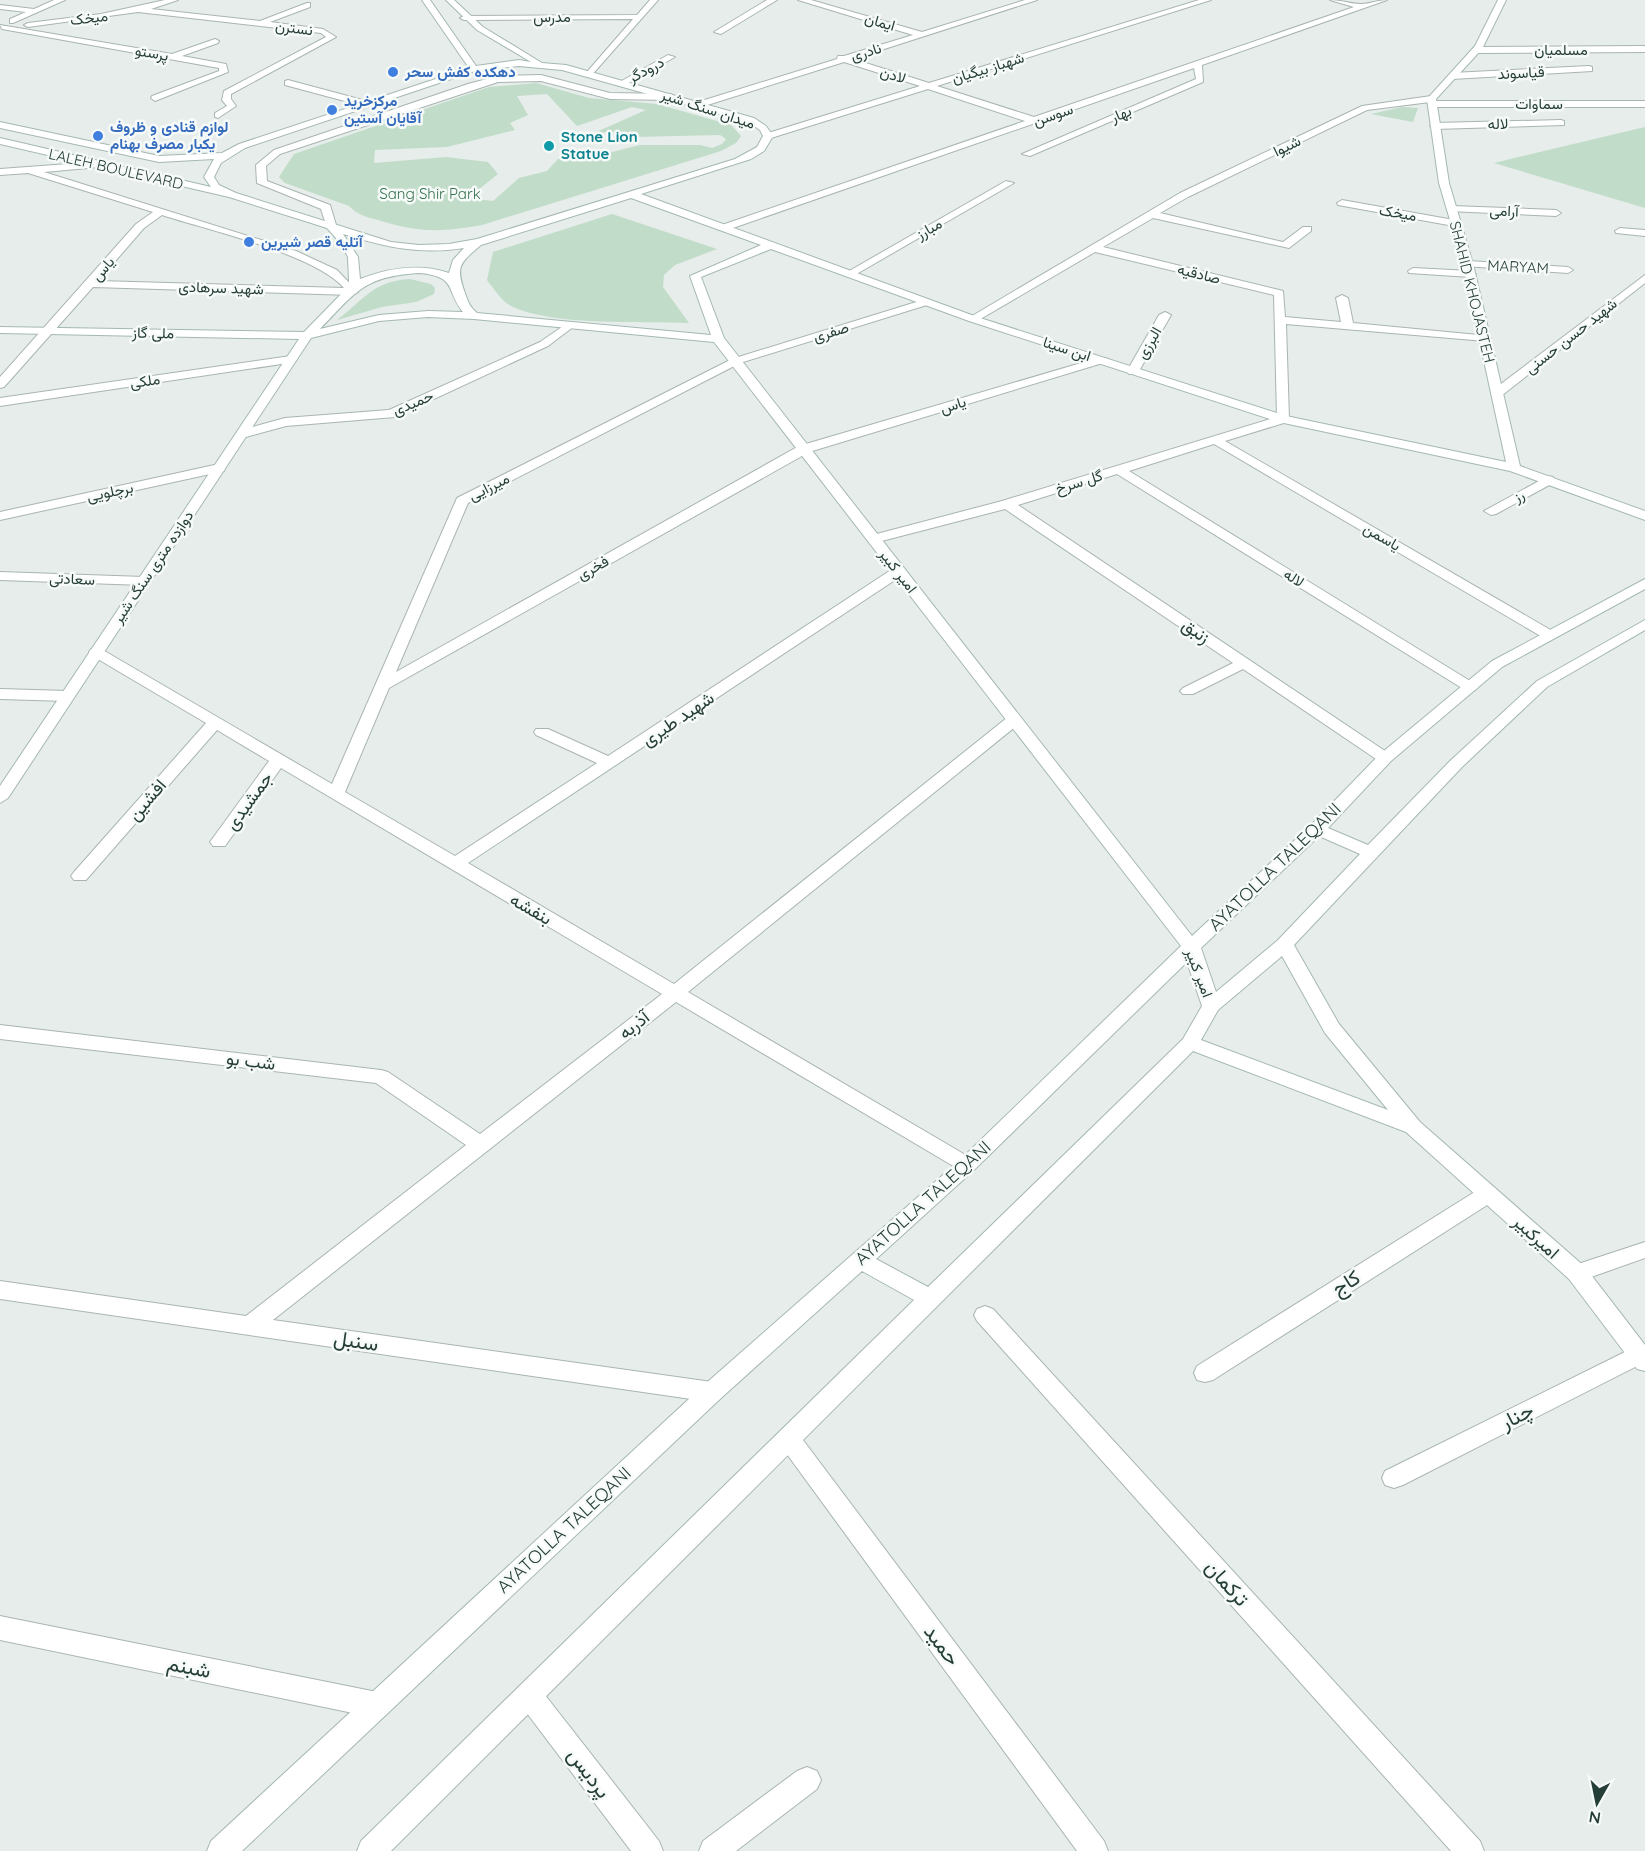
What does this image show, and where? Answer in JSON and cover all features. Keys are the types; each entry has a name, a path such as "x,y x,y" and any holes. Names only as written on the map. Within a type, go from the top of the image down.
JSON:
{"street":[{"path":"1,27 61,0"},
{"name":"میخک","path":"1,27 90,19 141,10 174,0"},
{"path":"426,0 474,69"},
{"path":"450,0 465,18 542,64"},
{"path":"590,74 654,0"},
{"path":"718,32 773,0"},
{"name":"ایمان","path":"802,0 923,35"},
{"path":"818,4 831,0"},
{"name":"نادری","path":"698,105 1033,0"},
{"name":"شهباز بیگیان","path":"768,136 1207,0"},
{"path":"1334,0 1363,7"},
{"name":"سوسن","path":"723,228 1383,0"},
{"path":"1432,102 1476,50 1502,0"},
{"path":"260,24 307,5"},
{"path":"0,7 37,11"},
{"name":"نسترن","path":"141,10 323,31 332,37 227,93 226,100 232,106 218,115"},
{"name":"مدرس","path":"465,18 639,17"},
{"name":"پرستو","path":"1,27 223,66 224,72 155,98"},
{"path":"173,57 215,41"},
{"path":"502,55 515,49"},
{"name":"مسلمیان","path":"1476,50 1645,49"},
{"name":"لادن","path":"823,53 1036,121"},
{"path":"465,55 478,57"},
{"name":"درودگر","path":"621,83 671,57"},
{"name":"میدان سنگ شیر","path":"508,64 542,64 590,74 751,120 763,128 768,136 765,145 755,153 479,242 419,248 390,245 232,195 216,187 209,177 211,166 223,156 242,146 474,69 508,64"},
{"name":"بهار","path":"1027,154 1200,80 1198,64"},
{"name":"قیاسوند","path":"1452,76 1589,69"},
{"path":"352,292 356,282 356,263 343,238 332,228 326,207 262,183 261,165 278,152 471,86 498,79 541,78 610,96 671,97"},
{"path":"288,83 367,104"},
{"name":"سماوات","path":"1432,102 1645,104"},
{"name":"SHAHID KHOJASTEH","path":"1432,102 1444,183 1454,224 1470,269 1514,468"},
{"name":"شیوا","path":"973,319 1184,195 1365,108 1432,102"},
{"path":"1627,104 1645,112"},
{"name":"لاله","path":"1435,126 1561,123"},
{"name":"LALEH BOULEVARD","path":"0,125 159,159 223,156"},
{"name":"LALEH BOULEVARD","path":"0,141 232,195"},
{"path":"0,172 159,159"},
{"path":"29,170 292,253 330,268 344,280 352,292"},
{"name":"مبارز","path":"849,274 1009,183"},
{"name":"ابن سینا","path":"631,194 973,319 1282,419 1514,468"},
{"name":"میخک","path":"1342,203 1454,224"},
{"name":"آرامی","path":"1452,209 1556,213"},
{"name":"یاس","path":"0,384 140,226 160,212"},
{"path":"1151,214 1285,246 1307,229"},
{"path":"1620,231 1645,233"},
{"path":"479,242 466,250 458,259 453,274 460,302 466,311 474,316 718,339"},
{"name":"امیر کبیر","path":"771,245 695,276 718,339 1191,947 1211,1005"},
{"name":"صادقیه","path":"1094,248 1279,293 1282,419"},
{"name":"MARYAM","path":"1413,271 1568,270"},
{"name":"دوازده متری سنگ شیر","path":"0,798 307,336 365,280 401,272 438,274 455,283"},
{"name":"شهید حسن حسنی","path":"1497,393 1645,278"},
{"name":"شهید سرهادی","path":"90,284 352,292"},
{"path":"1342,298 1348,326"},
{"name":"صفری","path":"736,361 926,302"},
{"name":"ملی گاز","path":"0,330 307,336 358,322 406,314 474,316"},
{"name":"البرزی","path":"1133,371 1165,315"},
{"path":"1280,320 1485,338"},
{"name":"حمیدی","path":"242,434 285,422 391,414 544,344 569,325"},
{"name":"ملکی","path":"0,402 291,360"},
{"name":"یاس","path":"804,449 1102,360"},
{"name":"میرزایی","path":"336,794 462,501 736,361"},
{"name":"گل سرخ","path":"874,539 1008,504 1282,419"},
{"name":"یاسمن","path":"1215,440 1550,635"},
{"name":"فخری","path":"382,686 804,449"},
{"name":"برچلویی","path":"0,516 219,468"},
{"path":"1514,468 1645,516"},
{"name":"لاله","path":"1119,470 1470,687"},
{"name":"رز","path":"1491,511 1548,480"},
{"name":"زنبق","path":"1008,504 1385,758"},
{"name":"شهید طیری","path":"455,864 899,571"},
{"name":"سعادتی","path":"0,576 144,581"},
{"name":"AYATOLLA TALEQANI","path":"221,1851 712,1392 967,1165 1191,947 1317,829 1385,758 1497,664 1645,583"},
{"path":"371,1851 1190,1043 1211,1005 1284,945 1456,764 1542,684 1645,624"},
{"name":"بنفشه","path":"96,652 214,724 967,1165"},
{"path":"1188,691 1244,663"},
{"path":"0,694 67,696"},
{"name":"آذربه","path":"249,1326 675,993 1014,720"},
{"name":"افشین","path":"81,876 214,724"},
{"path":"542,732 611,763"},
{"name":"جمشیدی","path":"219,842 278,760"},
{"path":"1317,829 1371,853"},
{"path":"1284,945 1332,1028 1413,1127"},
{"name":"شب بو","path":"0,1032 381,1077 481,1145"},
{"path":"1190,1043 1413,1127"},
{"name":"امیرکبیر","path":"1413,1127 1577,1273 1642,1358"},
{"name":"کاج","path":"1205,1373 1488,1194"},
{"path":"1577,1273 1645,1250"},
{"path":"861,1260 929,1298"},
{"name":"سنبل","path":"0,1290 712,1392"},
{"name":"ترکمان","path":"985,1315 1470,1851"},
{"name":"چنار","path":"1394,1478 1642,1358"},
{"name":"حمید","path":"789,1439 1094,1851"},
{"name":"شبنم","path":"0,1628 377,1705"},
{"name":"پردیس","path":"529,1695 649,1851"},
{"path":"713,1851 807,1780"}],"green space":[{"name":"Sang Shir Park","path":"536,83 589,98 657,104 731,125 741,136 736,143 721,151 482,225 455,229 431,230 395,225 368,217 349,206 285,183 279,177 294,154 489,87","holes":["547,94 577,126 632,107 646,110 594,133 618,132 635,137 720,135 726,139 722,144 712,148 700,145 640,145 612,152 589,150 558,159 547,171 519,178 493,201 468,198 498,174 488,162 446,157 374,163 375,150 447,147 515,130 510,123 528,115 517,96"]},
{"path":"1402,107 1418,108 1413,122 1371,114"},
{"path":"1645,127 1645,208 1494,163"},
{"path":"612,214 717,249 675,265 664,275 663,287 689,323 574,320 530,313 505,302 487,280 493,252"},
{"path":"410,279 431,284 435,288 434,294 416,302 382,307 337,320 378,287 397,280"}],"place":[{"name":"دهکده کفش سحر","path":"393,72"},
{"name":"مرکزخرید آقایان آستین","path":"332,110"},
{"name":"لوازم قنادی و ظروف یکبار مصرف بهنام","path":"98,136"},
{"name":"Stone Lion Statue","path":"549,146"},
{"name":"آتلیه قصر شیرین","path":"249,242"}]}
